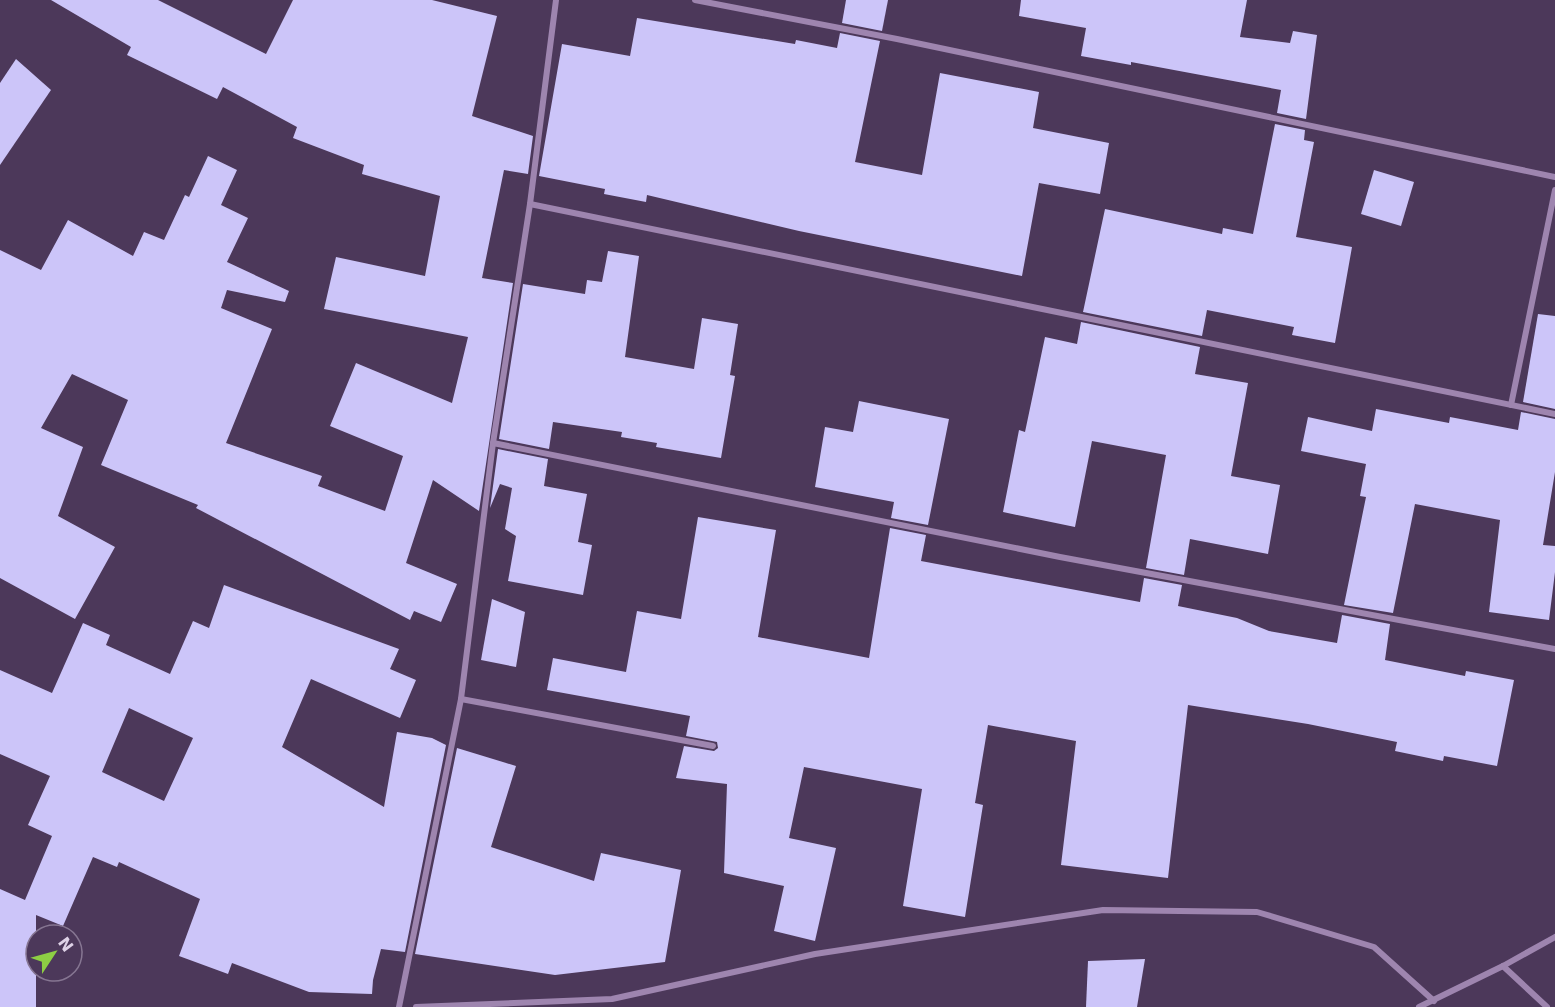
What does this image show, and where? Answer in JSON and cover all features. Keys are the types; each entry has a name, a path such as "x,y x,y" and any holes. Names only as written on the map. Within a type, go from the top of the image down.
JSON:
{"street":[{"path":"399,1007 461,699 493,443 530,204 556,0"},
{"path":"695,0 897,39 1555,177"},
{"path":"1511,405 1555,190"},
{"path":"530,204 1555,414"},
{"path":"493,443 1060,557 1555,649"},
{"path":"461,699 713,746"},
{"path":"416,1007 612,999 815,954 1103,910 1257,912 1374,947 1434,1001"},
{"path":"1419,1007 1503,966 1555,937"},
{"path":"1503,966 1547,1007"}],"building":[{"path":"51,0 158,0 266,54 293,0 432,0 497,16 472,116 533,136 528,174 504,170 482,278 513,283 479,511 433,480 406,563 457,584 441,622 414,611 410,620 196,508 198,505 101,465 128,400 72,374 41,428 83,447 58,516 115,547 75,619 0,578 0,250 41,270 68,220 133,256 144,232 164,240 185,195 189,197 208,156 237,170 221,205 248,218 227,262 289,291 285,302 227,290 221,308 272,329 226,443 322,476 318,486 385,511 403,456 330,426 356,363 452,403 468,337 324,309 336,257 425,276 440,196 362,174 364,165 293,138 297,127 223,87 217,99 127,55 131,47"},
{"path":"846,0 888,0 882,31 842,23"},
{"path":"1021,0 1247,0 1240,37 1290,43 1293,31 1317,35 1306,119 1277,113 1281,90 1131,62 1131,65 1081,56 1086,28 1019,16"},
{"path":"637,18 795,44 796,40 837,48 840,33 880,41 855,162 922,175 940,73 1039,92 1033,128 1109,143 1100,194 1039,183 1022,276 799,231 647,195 646,202 604,194 605,189 539,176 562,44 630,56"},
{"path":"16,59 51,90 0,165 0,83"},
{"path":"1275,124 1305,130 1304,140 1314,142 1296,237 1352,247 1335,343 1292,335 1294,327 1207,310 1202,336 1083,312 1105,209 1222,234 1223,228 1253,234"},
{"path":"1374,170 1414,182 1401,226 1361,214"},
{"path":"608,251 639,256 625,357 694,369 702,318 738,324 730,375 735,376 721,458 656,447 657,443 621,437 622,432 553,422 549,449 499,439 523,284 585,294 587,280 602,282"},
{"path":"1538,314 1555,316 1555,409 1523,402"},
{"path":"1081,322 1200,347 1195,374 1248,383 1231,476 1280,485 1268,554 1190,539 1184,575 1146,568 1166,455 1092,441 1075,527 1003,512 1019,430 1025,432 1045,337 1077,344"},
{"path":"859,401 949,419 928,525 891,518 894,502 815,487 825,427 853,432"},
{"path":"1376,409 1449,423 1450,417 1518,430 1521,412 1555,419 1555,472 1543,545 1555,546 1555,572 1549,620 1489,612 1500,520 1415,504 1393,613 1344,605 1366,497 1360,496 1366,464 1301,451 1308,417 1372,431"},
{"path":"498,449 548,459 544,486 587,494 578,542 592,545 583,595 508,581 516,536 505,529 512,488 500,484 490,508"},
{"path":"698,517 776,530 758,637 869,658 890,528 926,535 921,561 1140,602 1144,578 1182,585 1178,606 1237,618 1269,631 1337,643 1342,615 1390,624 1385,660 1465,676 1466,671 1514,680 1497,766 1444,756 1443,761 1395,751 1397,742 1308,724 1188,705 1168,878 1061,865 1076,741 988,725 975,803 983,805 965,917 903,906 922,789 804,767 789,838 836,848 815,941 774,931 784,886 724,873 727,784 676,778 684,746 714,751 718,748 717,742 686,736 690,716 547,690 553,658 626,672 637,611 681,619"},
{"path":"224,585 399,649 390,669 416,680 400,718 311,679 282,747 384,807 397,732 432,738 446,745 405,952 381,949 372,994 309,992 232,963 228,974 179,956 200,899 119,862 117,867 93,857 64,923 56,923 36,915 36,923 24,923 24,983 36,983 36,1007 0,1007 0,889 25,900 52,836 28,825 50,776 0,754 0,670 52,693 83,623 110,635 106,645 170,674 193,621 209,628","holes":["129,708 193,738 164,801 102,772"]},
{"path":"492,599 525,612 516,667 481,660"},
{"path":"457,748 516,766 491,847 594,881 601,853 681,870 665,962 555,975 415,954"},
{"path":"1145,959 1137,1007 1086,1007 1088,961"}]}
